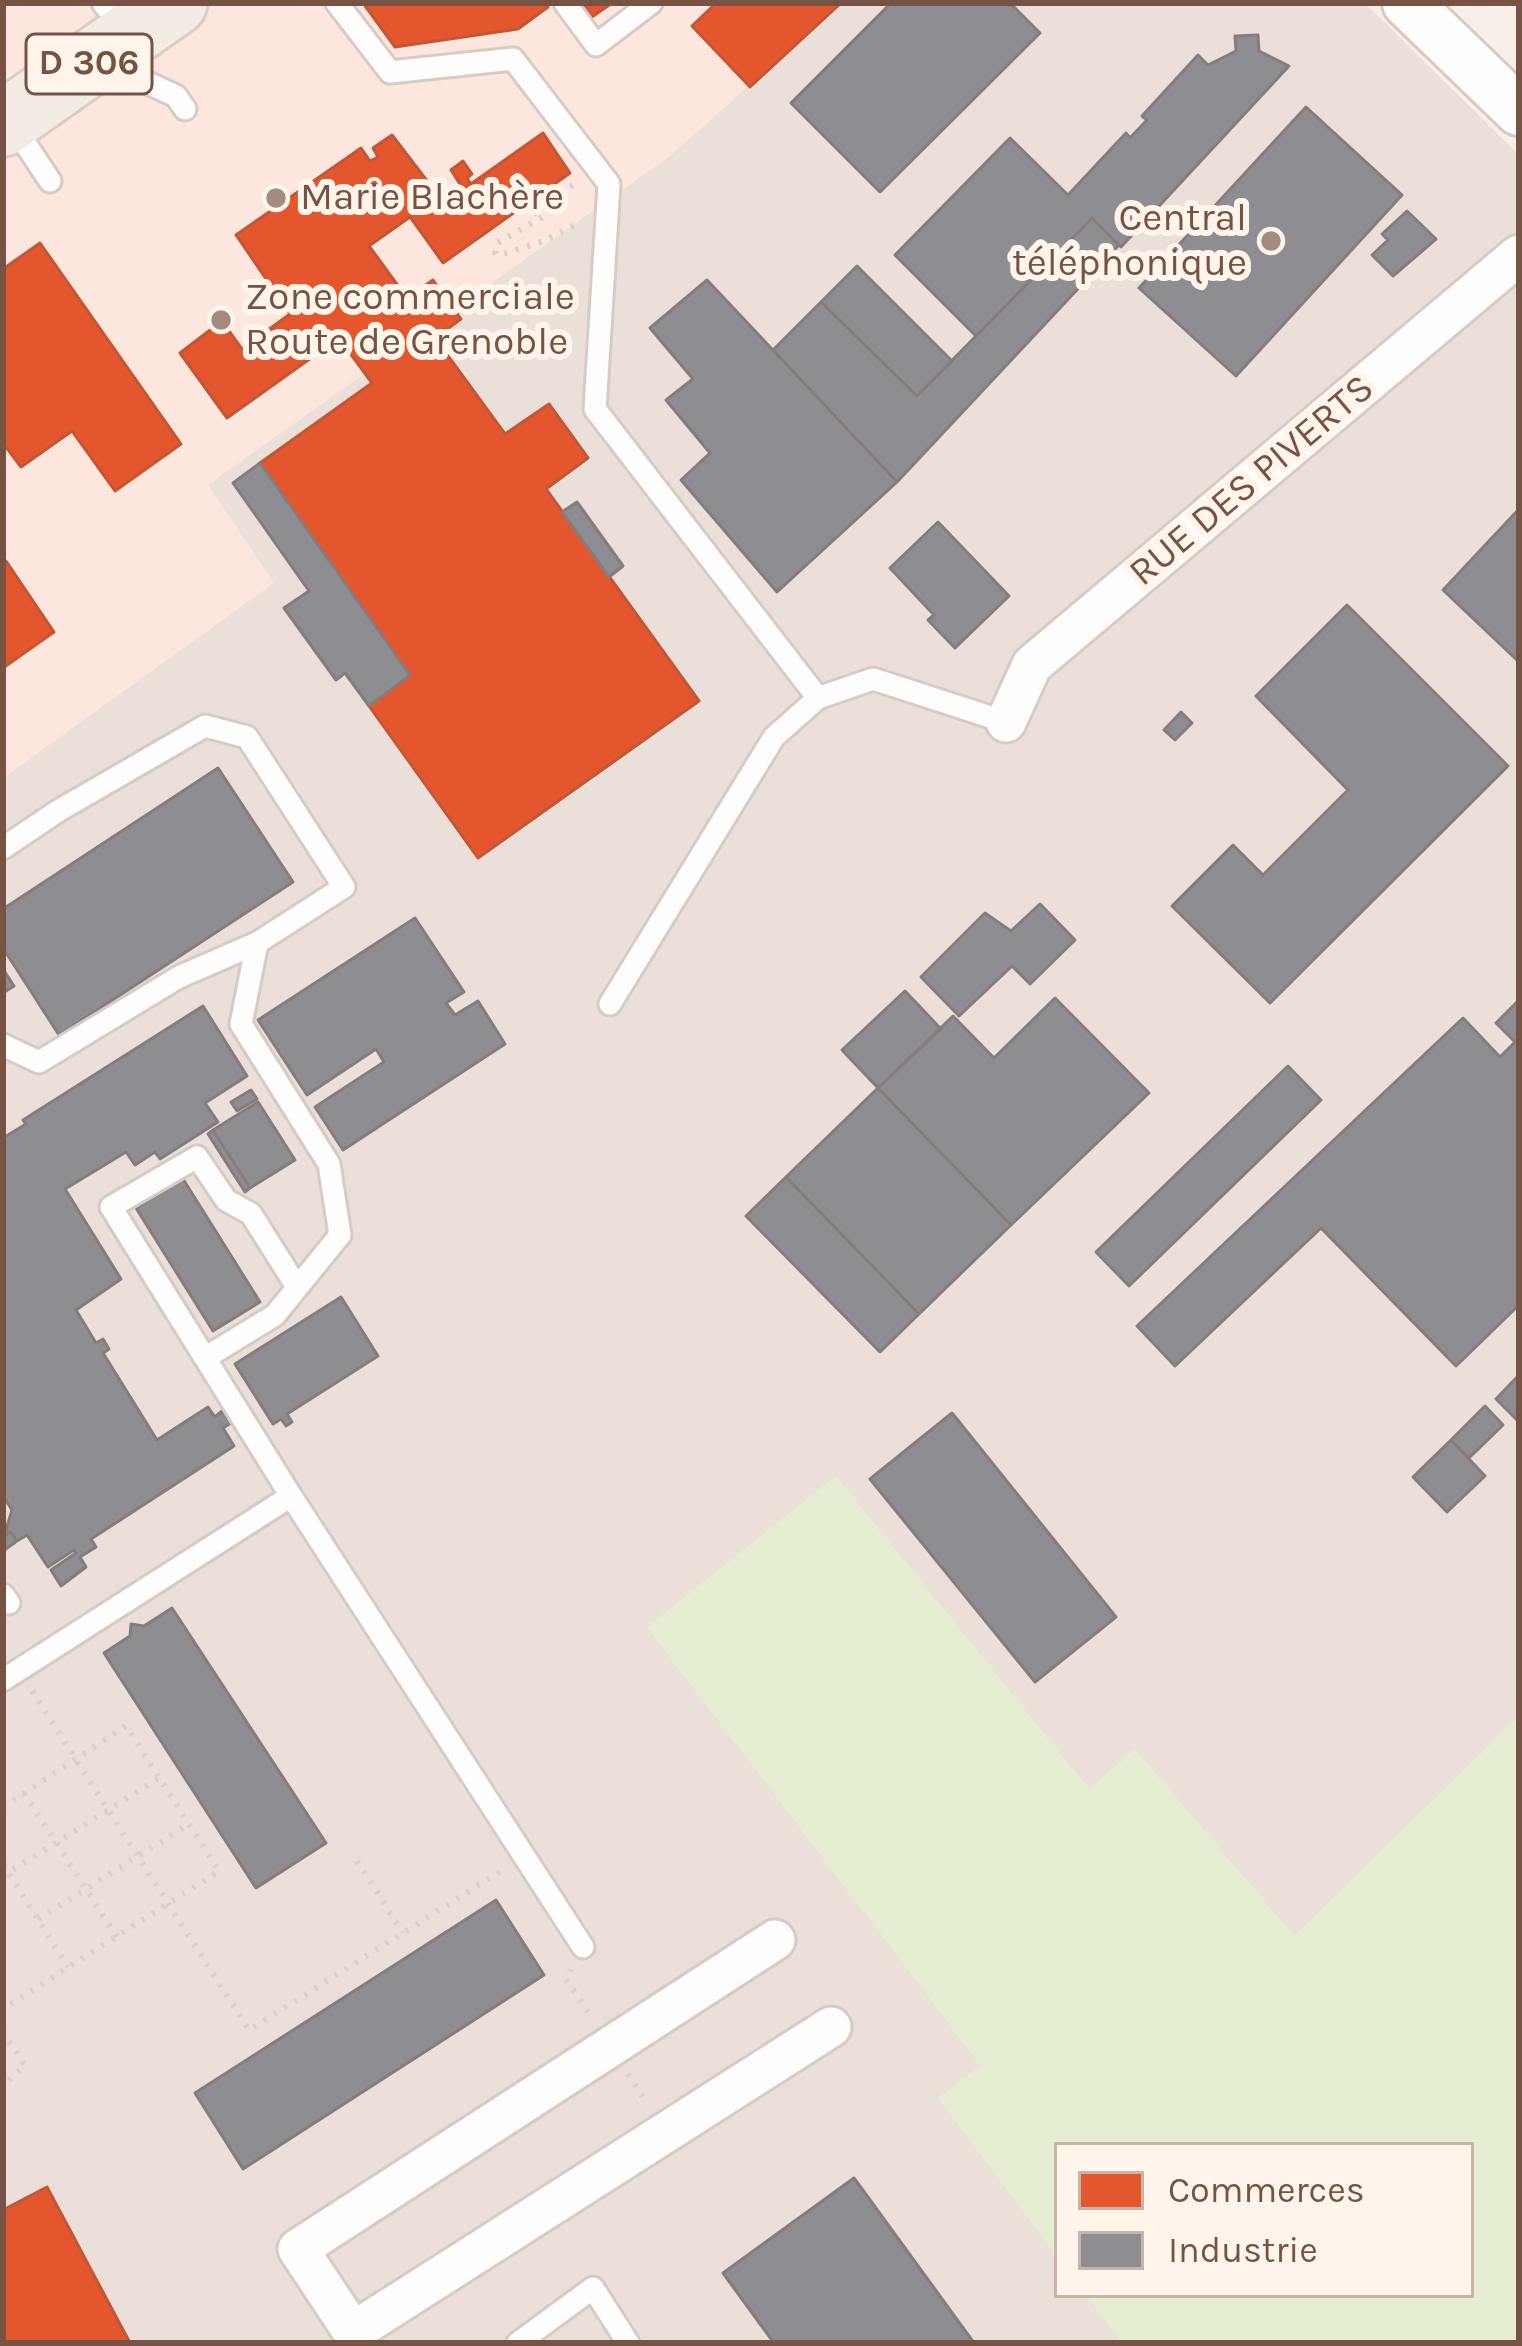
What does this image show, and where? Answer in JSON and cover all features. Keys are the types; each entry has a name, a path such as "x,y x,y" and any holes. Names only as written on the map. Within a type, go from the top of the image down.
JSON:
{"main road":[{"name":"D 306","path":"5,108 105,18 175,3"}],"street":[{"path":"1406,3 1519,111"},
{"name":"RUE DES PIVERTS","path":"1006,722 1032,665 1519,255"},
{"path":"775,1940 298,2249 353,2332 831,2027"}],"lane":[{"path":"337,3 390,72 513,59 609,184 595,409 818,698"},
{"path":"565,3 596,45 651,3"},
{"path":"105,18 185,109"},
{"path":"5,108 50,181"},
{"path":"610,1004 774,736 818,698 873,679 1006,722"},
{"path":"3,848 205,726 247,736 344,887 257,943 179,977 39,1062 3,1045"},
{"path":"205,1358 275,1315 340,1235 328,1164 241,1024 257,943"},
{"path":"297,1287 251,1214 226,1200 197,1157 110,1207 583,1946"},
{"path":"11,1675 291,1496"},
{"path":"518,2343 593,2288 628,2343"}],"path":[{"path":"526,206 532,215 569,188"},
{"path":"551,201 556,209 497,243 495,253 503,256 574,226 583,215 584,200 608,201"},
{"path":"11,1675 76,1760 249,2030 524,1856"},
{"path":"3,1807 126,1726 219,1871 3,2008"},
{"path":"6,1875 159,1778"},
{"path":"24,1793 116,1937"},
{"path":"38,1919 189,1824"},
{"path":"357,1861 404,1933"},
{"path":"3,1864 68,1967"},
{"path":"3,2031 25,2066 3,2086"}],"shaded area":[{"name":"Zone commerciale Route de Grenoble","path":"3,3 842,3 670,156 208,486 275,583 3,778"},
{"path":"842,3 1365,3 1519,155 1519,2343 3,2343 3,778 274,583 208,485 670,156"}],"green space":[{"path":"836,1476 1089,1789 1135,1749 1294,1936 1519,1716 1519,2343 1122,2343 1088,2298 1474,2298 1474,2142 1054,2142 1054,2253 938,2098 981,2066 647,1627"}],"building: Commerces":[{"path":"363,3 544,3 548,7 518,29 395,47"},
{"path":"582,3 612,3 592,17"},
{"path":"716,3 841,3 750,87 692,26"},
{"path":"543,133 570,173 443,263 410,217 369,246 407,298 433,280 461,319 435,338 505,434 549,404 588,458 546,489 699,701 478,858 369,706 410,675 260,463 372,383 339,338 227,418 180,353 222,321 242,349 290,314 236,235 361,148 370,161 378,157 373,148 392,135 444,203"},
{"path":"463,161 472,174 467,178 471,184 463,189 451,170"},
{"path":"40,243 181,444 115,491 72,431 21,467 3,443 3,269"},
{"path":"6,561 54,632 3,668 3,563"},
{"path":"47,2187 130,2343 6,2343 3,2210"}],"building: Industrie":[{"path":"891,3 1010,3 1040,33 880,192 791,103"},
{"path":"1258,35 1259,51 1289,66 1121,247 1092,218 976,336 895,255 1010,138 1068,195 1126,133 1130,138 1147,120 1142,116 1198,55 1208,65 1236,51 1235,36"},
{"name":"Central téléphonique","path":"1306,107 1402,195 1236,376 1139,288"},
{"path":"1407,211 1436,239 1393,276 1372,255 1388,240 1382,234"},
{"path":"1092,218 1119,245 897,482 773,350 821,302 917,396"},
{"path":"857,266 952,361 917,396 821,302"},
{"path":"707,280 897,482 777,592 681,480 710,453 666,400 693,379 650,328"},
{"path":"260,463 410,675 369,706 345,673 336,680 284,608 309,591 233,483"},
{"path":"577,502 623,566 609,577 562,512"},
{"path":"1519,509 1519,662 1443,590"},
{"path":"938,522 1009,596 955,648 928,620 934,615 890,568"},
{"path":"1347,605 1508,766 1270,1003 1172,906 1233,845 1263,875 1348,790 1256,696"},
{"path":"1181,712 1192,723 1175,740 1164,730"},
{"path":"218,768 293,882 59,1035 3,948 3,909"},
{"path":"1040,904 1075,940 1030,984 1012,966 959,1016 921,977 985,913 1011,931"},
{"path":"415,918 464,992 446,1003 455,1015 478,1001 505,1044 343,1150 315,1107 384,1062 376,1049 307,1095 258,1020"},
{"path":"3,969 14,986 3,993"},
{"path":"905,991 941,1029 878,1088 842,1050"},
{"path":"1055,998 1149,1093 1011,1225 878,1088 953,1016 994,1058"},
{"path":"1519,1000 1519,1038 1515,1042 1496,1023"},
{"path":"203,1006 247,1076 205,1103 218,1122 160,1159 155,1152 135,1165 126,1152 65,1189 121,1279 76,1310 96,1343 103,1339 109,1349 103,1353 157,1440 208,1407 215,1417 222,1411 231,1423 223,1428 234,1446 91,1539 96,1547 80,1557 86,1567 61,1586 51,1570 74,1550 48,1567 27,1535 17,1541 11,1532 4,1536 12,1510 3,1496 3,1138 26,1124 23,1120"},
{"path":"1463,1018 1500,1057 1519,1038 1519,1305 1456,1366 1321,1228 1175,1366 1137,1326"},
{"path":"1288,1066 1321,1100 1129,1286 1096,1252"},
{"path":"878,1088 1011,1225 919,1314 786,1177"},
{"path":"251,1090 257,1099 237,1111 231,1102"},
{"path":"258,1102 295,1160 250,1188 213,1130"},
{"path":"213,1130 250,1188 245,1192 208,1134"},
{"path":"786,1177 919,1314 880,1352 746,1216"},
{"path":"183,1179 260,1302 213,1331 136,1208"},
{"path":"341,1297 378,1356 287,1414 292,1422 286,1426 281,1419 273,1424 235,1364"},
{"path":"1519,1375 1519,1422 1496,1399"},
{"path":"1485,1406 1503,1425 1469,1458 1451,1440"},
{"path":"952,1413 1116,1617 1035,1682 870,1479"},
{"path":"1451,1440 1485,1476 1447,1512 1413,1477"},
{"path":"11,1532 17,1541 3,1551 4,1536"},
{"path":"172,1608 326,1843 256,1888 104,1653 130,1636 131,1624 144,1626"},
{"path":"496,1900 544,1975 243,2169 195,2093"},
{"path":"854,2178 974,2343 774,2343 723,2273"}],"place":[{"name":"Marie Blachère","path":"276,198"},
{"name":"Central téléphonique","path":"1271,241"},
{"name":"Zone commerciale Route de Grenoble","path":"221,320"}]}
